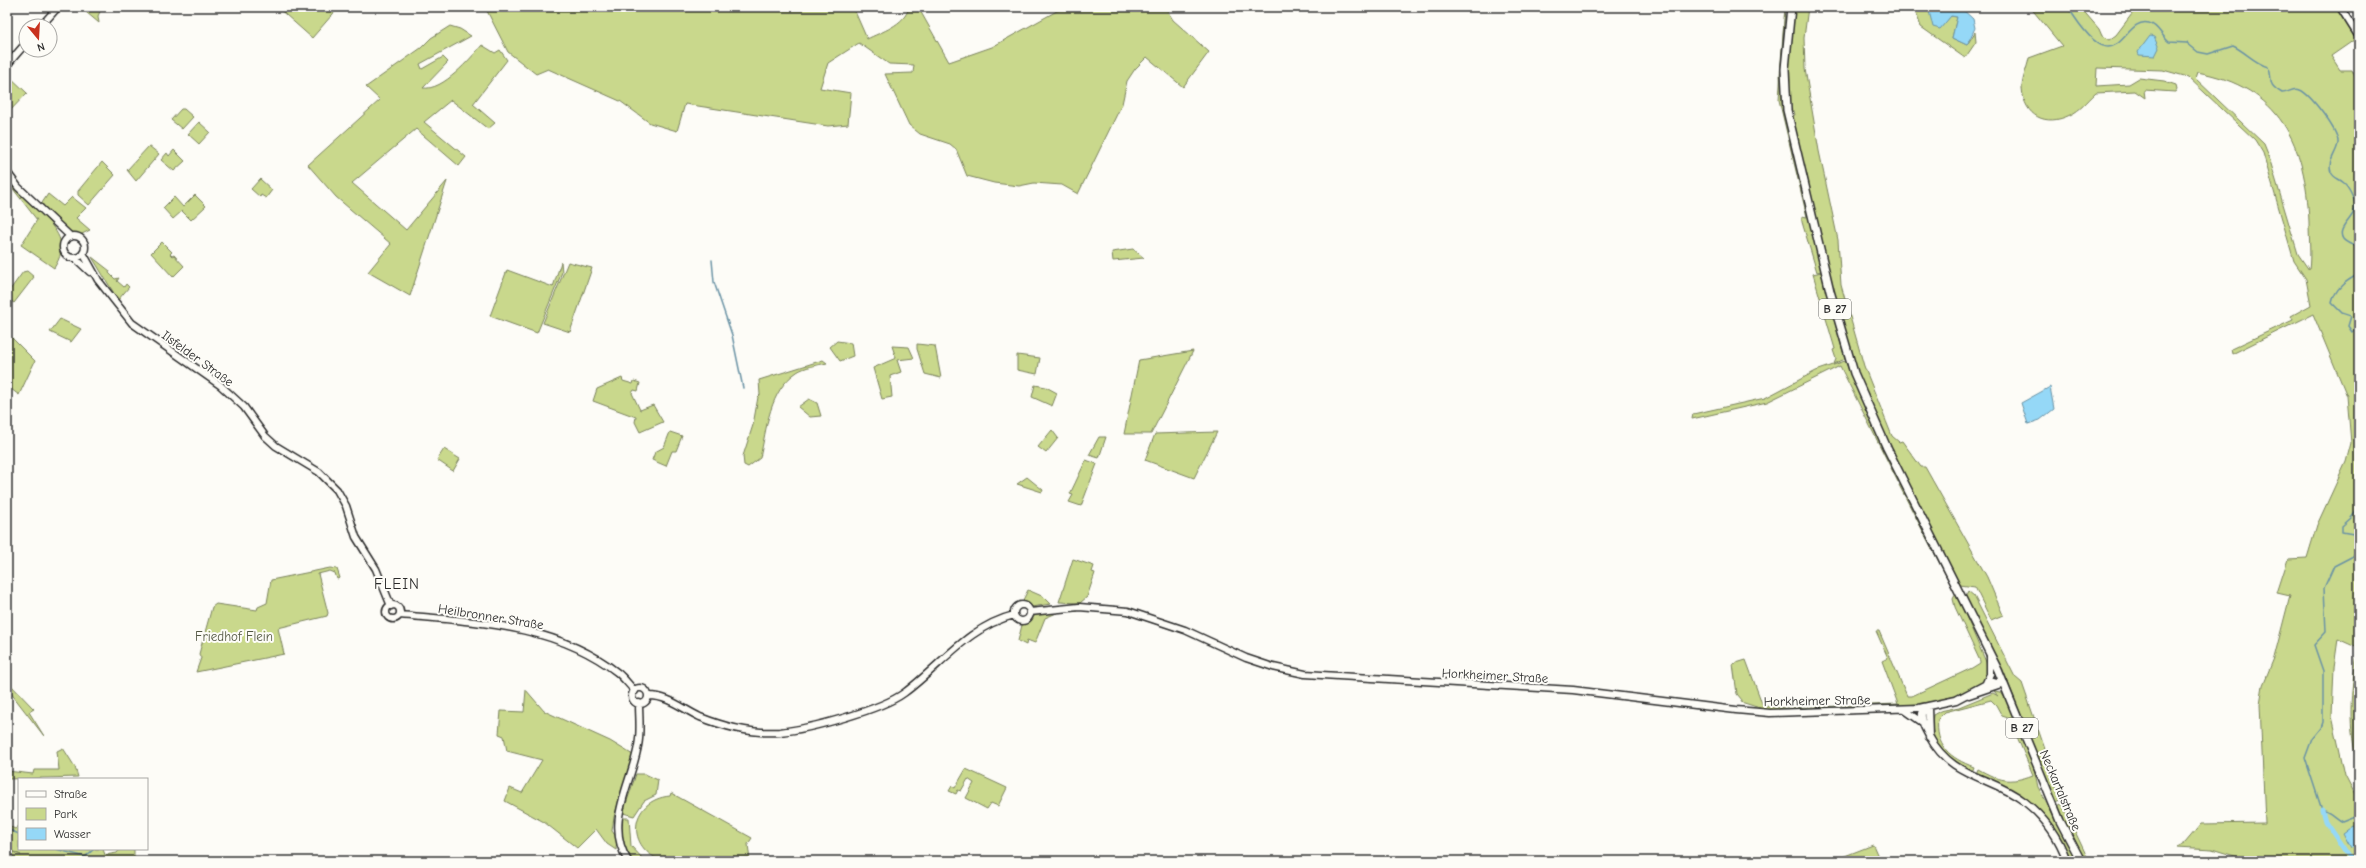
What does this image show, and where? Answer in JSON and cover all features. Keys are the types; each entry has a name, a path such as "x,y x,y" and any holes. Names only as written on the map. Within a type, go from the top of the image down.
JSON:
{"main road":[{"path":"48,18 58,7"},
{"name":"B 27","path":"1791,7 1785,69 1787,110 1845,346 1862,393 1887,448 2004,683"},
{"path":"2340,7 2359,37"},
{"path":"7,65 18,52"},
{"name":"Ilsfelder Straße","path":"7,172 18,187 71,237 78,237 82,240 85,247 83,253 98,280"},
{"name":"Ilsfelder Straße","path":"40,208 65,241 63,248 65,253 70,257 76,258 98,280 132,323 220,385 244,407 265,436 276,446 319,472 337,490 346,506 356,537 376,569 391,606"},
{"path":"65,241 71,237"},
{"path":"76,258 83,253"},
{"path":"1021,605 1026,606 1030,612 1029,617 1023,622 1018,620 1014,615 1014,610 1021,605"},
{"path":"391,606 399,608 400,615 396,619 389,618 386,612 391,606"},
{"name":"Horkheimer Straße","path":"1030,612 1079,606 1128,612 1185,630 1246,658 1273,667 1305,674 1607,693 1758,712 1904,709 1928,707 1976,695 2004,683"},
{"name":"Heilbronner Straße","path":"400,615 454,619 549,635 618,673 634,691"},
{"path":"648,696 657,695 699,716 738,728 778,732 805,729 867,710 902,695 972,634 990,624 1014,615"},
{"path":"1986,683 1991,671 1990,653"},
{"path":"1986,683 1996,680 2004,683"},
{"name":"Horkheimer Straße","path":"1968,696 1986,683"},
{"name":"Neckartalstraße","path":"2004,683 2051,799 2070,842 2081,861"},
{"path":"628,861 621,849 617,827 634,766 640,732 639,704 633,698 634,691 642,688 648,696"},
{"path":"639,704 645,702 648,696"},
{"path":"1928,707 1922,713 1922,722 1929,737 1940,754 1954,766 1993,783 2026,803 2042,819 2054,835 2067,861"},
{"path":"1928,707 1929,737"},
{"path":"1904,709 1922,722"}],"green space":[{"path":"80,7 102,7 98,16 99,23"},
{"path":"277,7 339,7 312,38"},
{"path":"485,7 853,7 867,39 898,23 903,19 909,7 918,7 949,62 992,47 1064,7 1165,7 1173,20 1209,52 1183,87 1147,57 1135,69 1127,81 1122,104 1078,194 1062,185 1034,183 1019,186 994,183 967,176 956,149 950,144 920,134 909,125 885,74 913,73 914,65 889,64 859,43 828,63 820,88 851,93 848,124 828,126 685,104 677,131 650,123 620,101 548,69 536,74 508,52"},
{"path":"1794,7 1808,7 1804,38 1805,69 1819,151 1838,240 1841,285 1864,366 1892,436 1899,442 1902,441 1921,467 1925,467 1987,577 2003,615 1991,620 1975,587 1960,585 1878,422 1856,370 1844,334 1791,116 1795,115 1794,111 1790,112 1787,76"},
{"path":"1914,7 1934,7 1929,11 1946,20 1951,16 1957,17 1952,38 1967,45 1975,32 1976,42 1965,58 1921,27"},
{"path":"2030,7 2080,7 2099,29 2102,36 2109,40 2116,35 2135,10 2124,7 2337,7 2357,38 2331,56 2340,70 2352,70 2359,85 2359,771 2351,724 2353,681 2358,648 2338,639 2334,667 2332,716 2345,775 2359,802 2359,851 2356,854 2359,861 2251,861 2212,849 2177,847 2185,843 2201,824 2265,823 2260,704 2263,685 2274,658 2290,596 2277,593 2288,559 2307,558 2317,525 2346,462 2351,443 2347,396 2313,314 2232,354 2231,349 2293,320 2291,316 2311,305 2306,279 2294,261 2263,153 2255,140 2188,77 2163,70 2097,68 2096,86 2129,84 2139,78 2164,81 2176,85 2177,89 2175,92 2144,90 2145,98 2135,91 2096,93 2081,108 2070,115 2053,120 2038,117 2027,106 2022,88 2029,58 2062,46","holes":["2197,72 2226,80 2249,91 2268,105 2283,123 2294,144 2302,168 2307,194 2310,246 2309,270 2298,254 2264,144 2195,78"]},
{"path":"450,26 460,29 471,36 420,64 422,69 443,57 448,62 423,88 431,88 439,85 456,73 482,45 495,53 500,50 507,60 473,104 495,123 488,129 451,100 424,122 466,157 459,166 416,129 352,183 406,230 447,181 410,296 368,272 391,244 336,197 308,165 380,100 366,87 421,48 431,38"},
{"path":"7,74 27,93 7,114"},
{"path":"1780,79 1782,102 1821,271 1817,272 1802,222 1802,216 1807,217 1779,100"},
{"path":"181,109 184,109 193,117 182,129 171,120"},
{"path":"199,122 210,132 199,144 188,134"},
{"path":"149,146 159,154 136,181 127,170"},
{"path":"174,150 185,161 174,171 161,160 167,153 169,156"},
{"path":"102,162 115,175 89,205 78,195 78,191"},
{"path":"7,173 44,213 43,215 58,234 61,253 54,268 21,245 37,220 7,181"},
{"path":"260,179 272,190 266,198 261,195 260,197 251,189"},
{"path":"48,194 63,206 72,197 86,208 76,218 90,230 80,235 66,230 42,203"},
{"path":"195,195 206,206 191,220 182,211 173,219 163,208 174,197 183,207"},
{"path":"162,242 172,252 170,254 172,256 174,255 184,266 173,277 151,253"},
{"path":"1133,249 1144,258 1113,261 1112,252"},
{"path":"92,257 110,271 109,273 115,279 119,278 117,281 124,287 126,284 129,287 118,300"},
{"path":"561,262 562,272 537,333 490,316 507,270 553,287"},
{"path":"568,262 592,268 570,332 543,323"},
{"path":"27,271 34,277 14,303 7,298 7,294 23,272"},
{"path":"1821,272 1845,359 1834,364 1836,359 1833,350 1835,349 1813,274"},
{"path":"60,319 81,329 71,342 50,332"},
{"path":"7,333 35,361 19,395 7,386"},
{"path":"837,341 851,343 853,356 840,361 830,347"},
{"path":"917,344 935,346 941,378 925,374 917,349"},
{"path":"892,346 909,347 914,358 897,360 901,372 890,376 892,397 882,399 873,368 896,358"},
{"path":"1193,351 1151,434 1124,434 1139,360"},
{"path":"1017,355 1040,358 1037,374 1017,370"},
{"path":"823,360 827,363 800,370 780,389 767,422 760,458 748,467 744,465 743,456 753,425 758,397 760,395 759,380"},
{"path":"1845,361 1874,429 1900,481 1898,482 1840,366 1767,402 1692,419 1693,414 1765,398 1816,371"},
{"path":"622,378 623,381 633,384 634,381 640,383 638,391 634,390 632,393 640,410 653,405 663,422 640,432 635,422 636,417 593,401 597,389"},
{"path":"1035,385 1046,387 1057,393 1052,406 1032,397"},
{"path":"809,399 817,403 821,416 810,417 798,407"},
{"path":"1052,430 1058,438 1046,453 1038,447"},
{"path":"670,432 682,436 676,451 672,451 666,466 652,460 655,452 664,447"},
{"path":"1217,432 1194,478 1145,460 1155,434"},
{"path":"1099,437 1106,437 1099,458 1089,455"},
{"path":"444,449 460,459 453,471 437,460"},
{"path":"1086,460 1097,464 1081,506 1069,502 1073,495 1070,494"},
{"path":"1027,477 1043,490 1042,492 1017,484"},
{"path":"1901,484 1954,590 1954,591 1899,485"},
{"path":"1073,559 1094,566 1092,572 1095,573 1087,597 1080,603 1059,602"},
{"name":"Friedhof Flein","path":"330,568 337,569 340,578 337,579 335,573 330,571 318,574 328,613 327,616 278,628 284,654 196,672 201,658 199,654 212,607 216,604 257,610 258,607 267,603 271,580"},
{"path":"1028,590 1044,597 1051,604 1031,607 1023,600"},
{"path":"1968,591 1974,596 2015,677 2022,683 2054,775 2051,776 2061,800 2056,802 2003,670 1965,597"},
{"path":"1956,593 1986,662 1988,674 1976,687 1954,696 1925,703 1891,707 1823,710 1763,709 1741,702 1742,700 1737,694 1733,664 1746,660 1763,706 1786,708 1898,704 1882,661 1888,658 1876,631 1879,631 1907,696 1912,696 1980,663 1955,607 1953,599"},
{"path":"1059,612 1045,618 1035,643 1027,640 1026,645 1018,641 1022,625 1036,615"},
{"path":"7,681 34,709 29,712 44,736 7,688"},
{"path":"526,690 544,711 610,741 633,755 614,817 612,831 617,838 616,850 607,844 596,829 577,848 544,822 505,801 510,788 522,793 542,760 507,751 504,736 499,734 501,711 524,712"},
{"path":"1994,691 2001,692 2008,703 2033,764 2038,787 2077,861 2070,861 2057,833 2040,812 1976,774 1978,769 1999,779 2005,780 2017,780 2033,775 2008,718 2002,716 1996,705 1991,700 1945,712 1938,719 1939,737 1942,744 1951,755 1974,767 1972,772 1963,768 1947,757 1941,750 1933,735 1933,715 1940,711 1959,707 1993,693 1998,696"},
{"path":"63,748 75,767 78,777 7,779 7,771 33,774 34,770 59,770 57,751"},
{"path":"966,769 1007,788 998,806 991,803 987,809 966,798 974,783 968,779 961,791 958,790 956,794 949,791 952,786 955,788"},
{"path":"636,774 645,774 658,780 656,795 644,801 634,816 623,813"},
{"path":"671,793 752,838 748,844 750,861 669,862 651,855 643,847 638,837 637,826 639,815 646,806 656,799 670,796"},
{"path":"2062,804 2089,861 2084,861 2057,806"},
{"path":"622,818 629,818 631,846 645,861 634,861 627,851 623,836"},
{"path":"7,825 15,829 18,827 18,850 103,850 105,855 117,853 119,850 134,850 134,861 114,861 117,859 113,861 18,861 7,857 7,850 21,855 7,849"},
{"path":"1873,845 1880,861 1832,861"}],"water":[{"path":"1934,7 1960,7 1973,19 1975,28 1967,45 1952,38 1957,17 1951,16 1940,29 1933,27 1929,11"},
{"path":"2150,36 2154,37 2159,48 2155,56 2139,55 2138,52"},
{"path":"2050,387 2054,409 2040,420 2028,424 2021,403"},
{"path":"2353,826 2359,828 2359,845 2351,848 2343,833"}],"waterway":[{"path":"2068,7 2085,31 2099,44 2109,47 2118,44 2140,23 2149,23 2155,26 2169,42 2187,43 2198,52 2208,54 2233,46 2258,63 2268,67 2273,86 2282,93 2296,89 2305,93 2317,105 2337,137 2337,147 2330,164 2331,172 2348,187 2355,204 2355,209 2344,226 2341,235 2345,241 2359,248"},
{"path":"712,260 714,282 732,335 743,388"},
{"path":"2359,274 2338,289 2332,303 2342,313 2351,316 2348,326 2352,332 2359,326"},
{"path":"2359,508 2342,526 2342,532 2359,535"},
{"path":"2359,553 2334,566 2324,588 2326,632 2314,645 2323,671 2323,722 2321,728 2312,739 2305,758 2322,810 2328,812 2342,822 2357,816 2359,818"},
{"path":"2322,810 2325,821 2352,861"},
{"path":"7,829 18,834"},
{"path":"60,850 85,857 93,850"}],"district":[{"name":"FLEIN","path":"397,584"}]}
